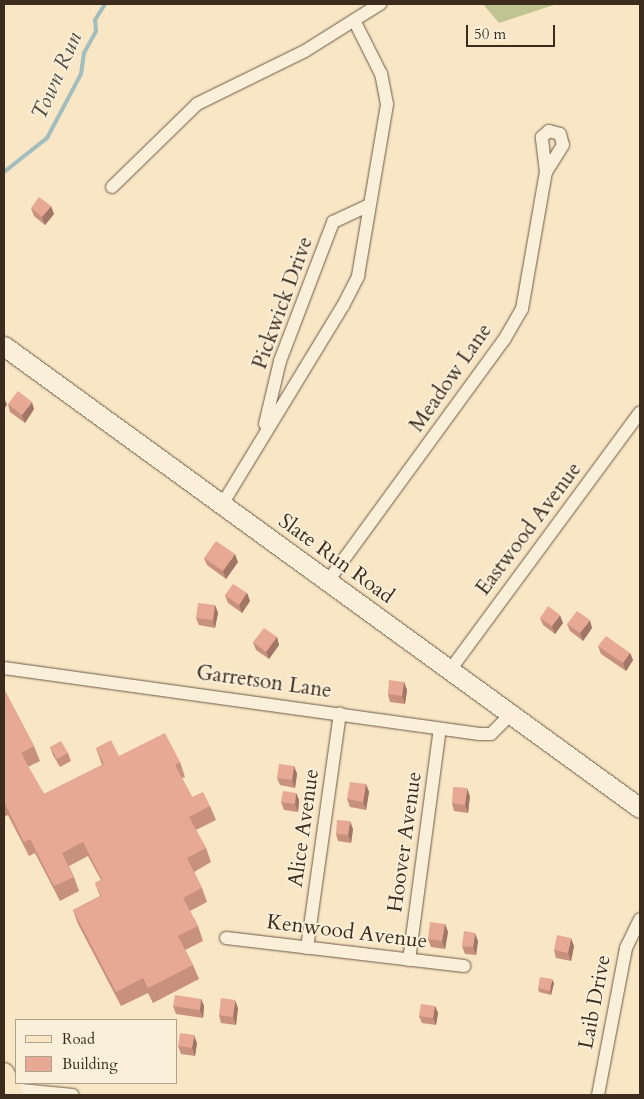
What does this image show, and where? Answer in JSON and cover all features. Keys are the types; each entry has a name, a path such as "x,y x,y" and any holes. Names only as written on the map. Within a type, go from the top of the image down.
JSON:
{"street":[{"path":"112,187 197,104 305,51 355,22 380,4"},
{"name":"Pickwick Drive","path":"223,503 343,306 358,276 368,206 387,104 381,74 355,22"},
{"name":"Meadow Lane","path":"328,581 504,340 522,308 546,172"},
{"name":"Pickwick Drive","path":"263,436 280,361 333,222 368,206"},
{"name":"Slate Run Road","path":"4,346 223,503 510,715 640,808"},
{"name":"Eastwood Avenue","path":"450,670 640,412"},
{"name":"Garretson Lane","path":"4,668 340,713 440,729 491,734 510,715"},
{"name":"Alice Avenue","path":"307,948 340,713"},
{"name":"Hoover Avenue","path":"409,960 440,729"},
{"name":"Laib Drive","path":"598,1095 626,948 640,919"},
{"name":"Kenwood Avenue","path":"226,938 464,966"},
{"path":"10,1086 74,1095"}],"green space":[{"path":"483,4 557,4 499,23"}],"building":[{"path":"39,197 51,206 42,217 31,208"},
{"path":"18,391 32,402 22,415 8,404"},
{"path":"216,541 235,554 223,571 204,558"},
{"path":"233,584 247,593 239,605 225,595"},
{"path":"198,603 215,605 213,620 196,618"},
{"path":"548,606 560,615 552,626 540,618"},
{"path":"577,611 590,620 580,633 567,624"},
{"path":"264,628 277,637 266,652 253,642"},
{"path":"606,636 630,653 623,663 598,646"},
{"path":"389,680 404,682 402,696 388,694"},
{"path":"4,689 34,746 21,753 44,794 104,764 96,748 111,740 119,756 165,733 180,762 175,765 192,797 203,792 210,806 189,817 206,848 187,858 202,888 183,898 198,926 178,936 193,965 148,988 143,978 116,992 73,910 101,896 95,883 102,879 83,842 62,853 74,877 54,886 30,839 24,842 4,802"},
{"path":"61,741 68,753 57,759 50,747"},
{"path":"279,764 294,766 292,780 277,778"},
{"path":"350,782 366,784 363,802 347,799"},
{"path":"453,787 467,788 465,805 452,803"},
{"path":"283,791 296,793 295,804 281,802"},
{"path":"337,820 350,821 348,835 336,834"},
{"path":"430,922 445,924 442,941 428,939"},
{"path":"464,931 475,933 473,947 462,946"},
{"path":"557,935 571,938 568,953 554,950"},
{"path":"540,977 552,979 550,991 538,988"},
{"path":"175,995 201,999 200,1010 173,1006"},
{"path":"221,998 235,1000 233,1017 219,1015"},
{"path":"421,1004 435,1006 433,1018 419,1016"},
{"path":"180,1033 194,1035 192,1048 178,1046"}],"waterway":[{"name":"Town Run","path":"4,172 47,138 81,74 84,53 96,31 95,20 105,4"}]}
